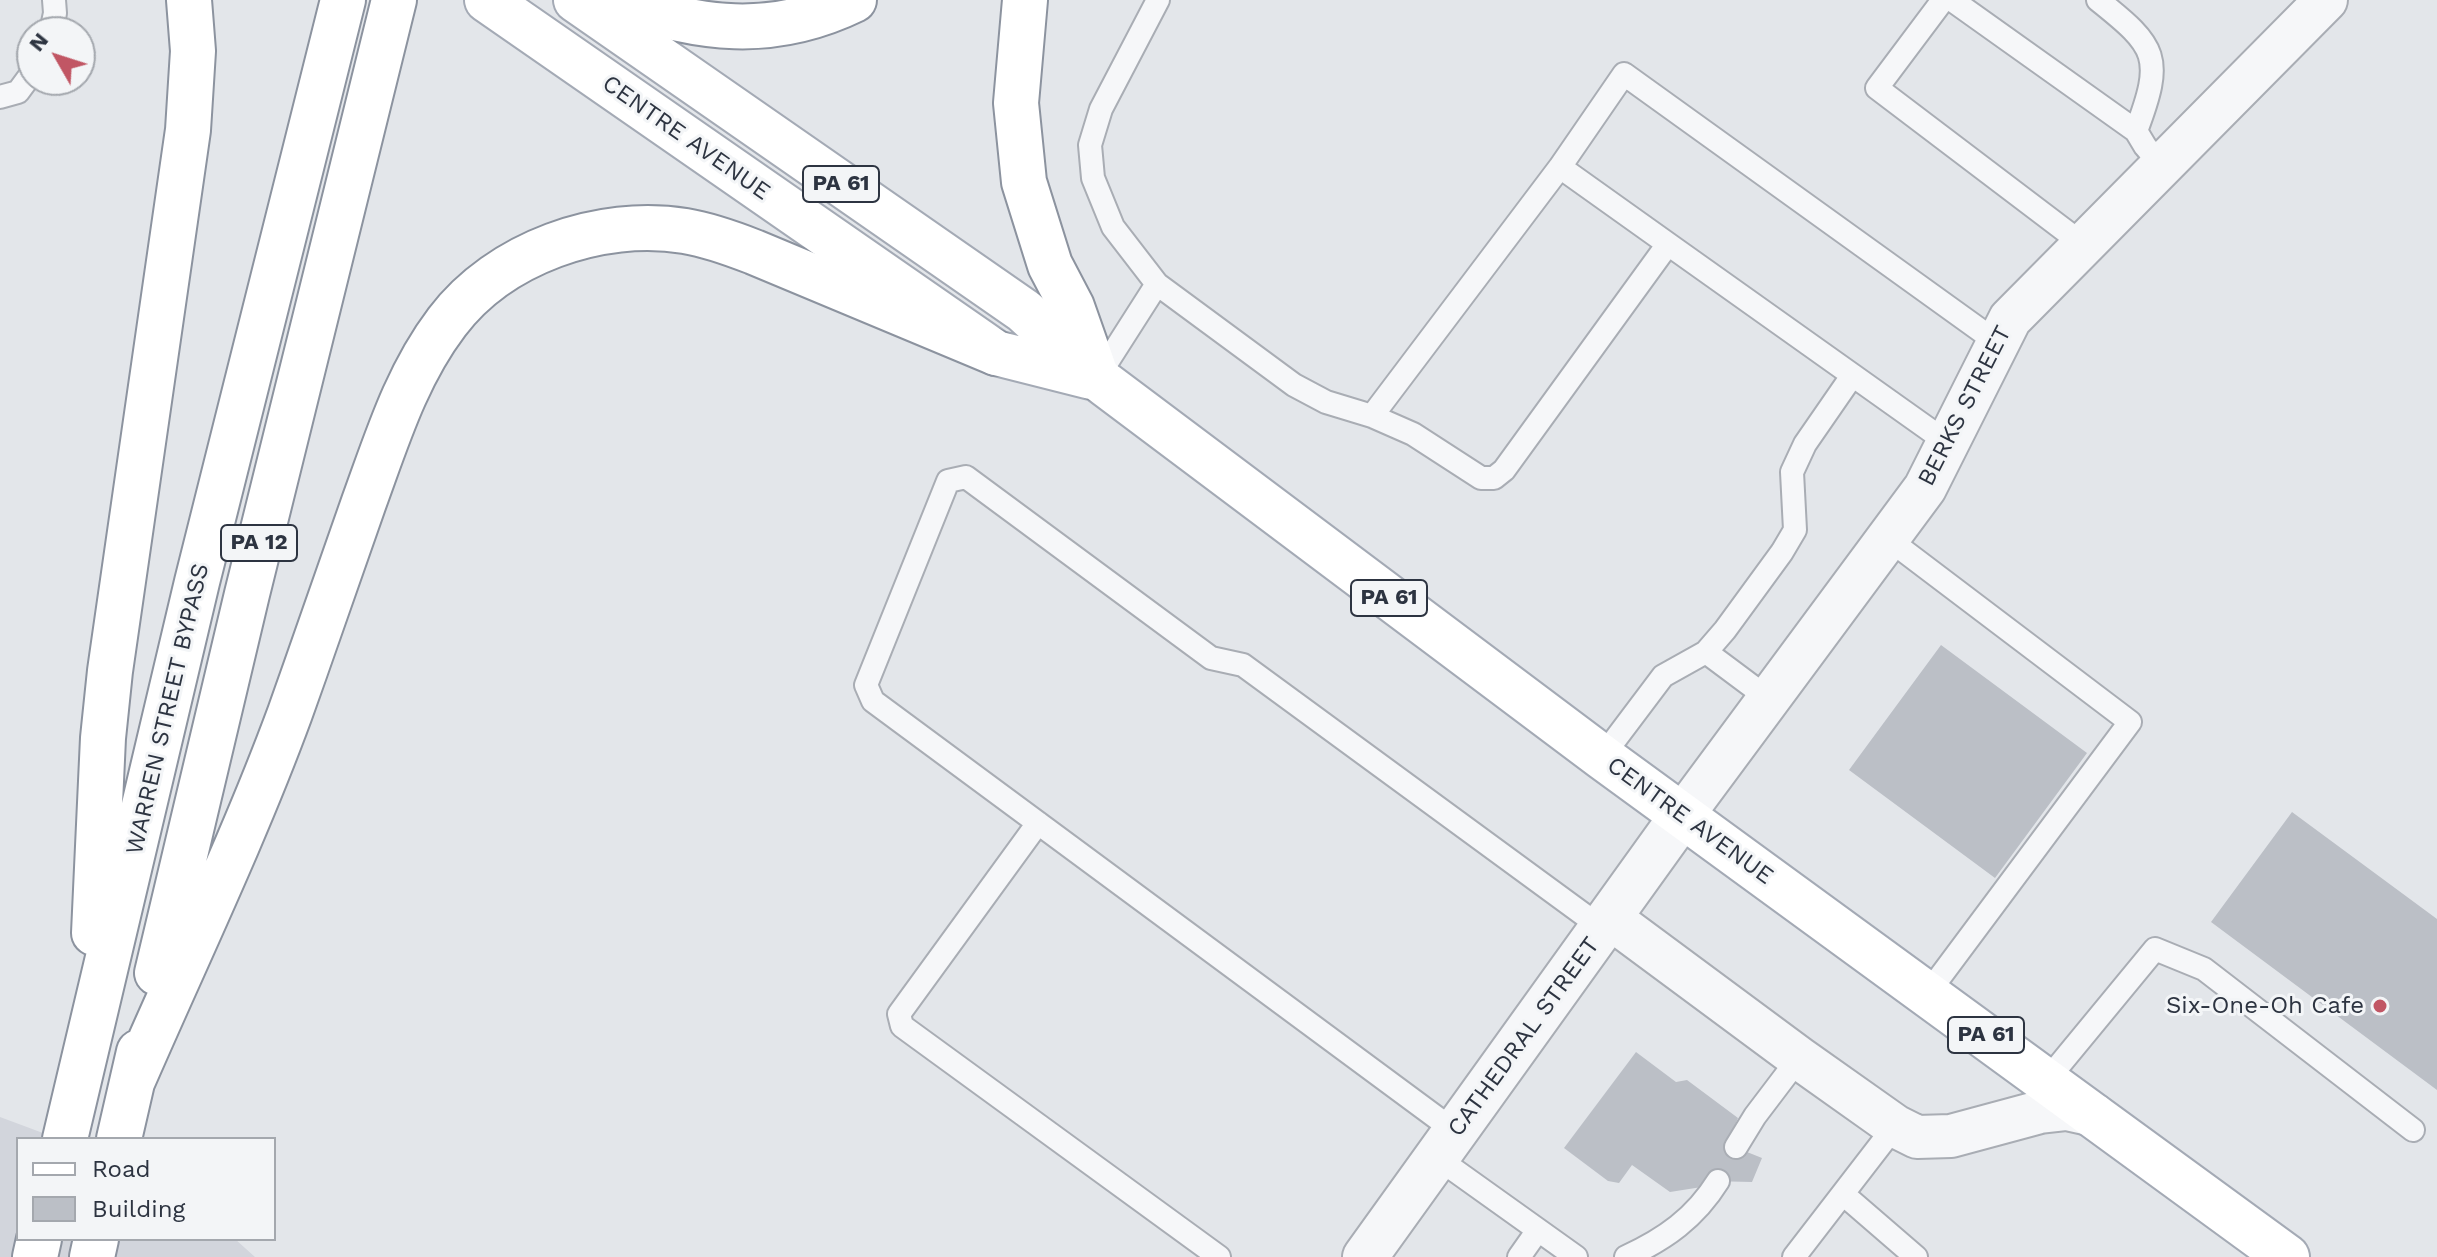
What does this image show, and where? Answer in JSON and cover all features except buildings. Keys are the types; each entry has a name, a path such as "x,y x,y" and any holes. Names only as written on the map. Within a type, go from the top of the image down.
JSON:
{"main road":[{"path":"89,1044 104,725 188,130 193,51 189,0"},
{"name":"WARREN STREET BYPASS","path":"66,1137 197,582 343,0"},
{"name":"CENTRE AVENUE","path":"487,0 996,353 1097,378"},
{"name":"CENTRE AVENUE","path":"576,0 1024,311 1097,378 1602,757 2287,1257"},
{"path":"613,0 685,21 755,28 809,19 854,0"},
{"path":"1025,0 1016,103 1024,182 1050,265 1072,307 1097,378"},
{"name":"WARREN STREET BYPASS","path":"119,1137 224,687 394,3"},
{"path":"133,1080 259,791 409,381 449,320 472,294 496,274 560,243 641,228 683,231 718,238 754,252 996,353"}],"street":[{"name":"BERKS STREET","path":"1682,816 1925,488 2010,319 2326,0"},
{"name":"CATHEDRAL STREET","path":"1365,1257 1682,816"},
{"path":"1606,923 1895,1126 1917,1137 1963,1133 2040,1112 2067,1109 2094,1115"}],"lane":[{"path":"1943,0 1877,88 2084,245"},
{"path":"1952,0 2136,131 2162,166"},
{"path":"2098,0 2133,28 2150,50 2152,76 2136,131"},
{"path":"1152,4 1101,109 1090,145 1093,178 1113,227 1157,284 1294,385 1326,402 1372,416 1413,434 1470,473 1481,478 1494,478 1504,470 1668,244"},
{"path":"1372,416 1560,167 1624,74 1998,343"},
{"path":"1560,167 1948,443"},
{"path":"1097,378 1157,284"},
{"path":"1602,757 1663,676 1706,652 1795,530 1792,472 1805,444 1852,376"},
{"path":"1576,1257 1538,1230 1446,1144 1038,823 873,701 866,685 948,481 966,477 1211,658 1243,665 1606,923"},
{"path":"1887,538 2130,722 1928,993"},
{"path":"1706,652 1769,699"},
{"path":"1038,823 899,1014 902,1026 1219,1257"},
{"path":"2047,1080 2155,949 2204,969 2413,1130"},
{"path":"1736,1147 1755,1116 1799,1058"},
{"path":"1794,1257 1895,1126"},
{"path":"1626,1257 1666,1237 1685,1222 1707,1200 1718,1181"},
{"path":"1843,1194 1916,1257"},
{"path":"1519,1257 1538,1230"}],"shaded area":[{"path":"0,1117 54,1137 16,1137 16,1241 237,1241 255,1257 0,1257"}],"place":[{"name":"Six-One-Oh Cafe","path":"2380,1006"}]}
